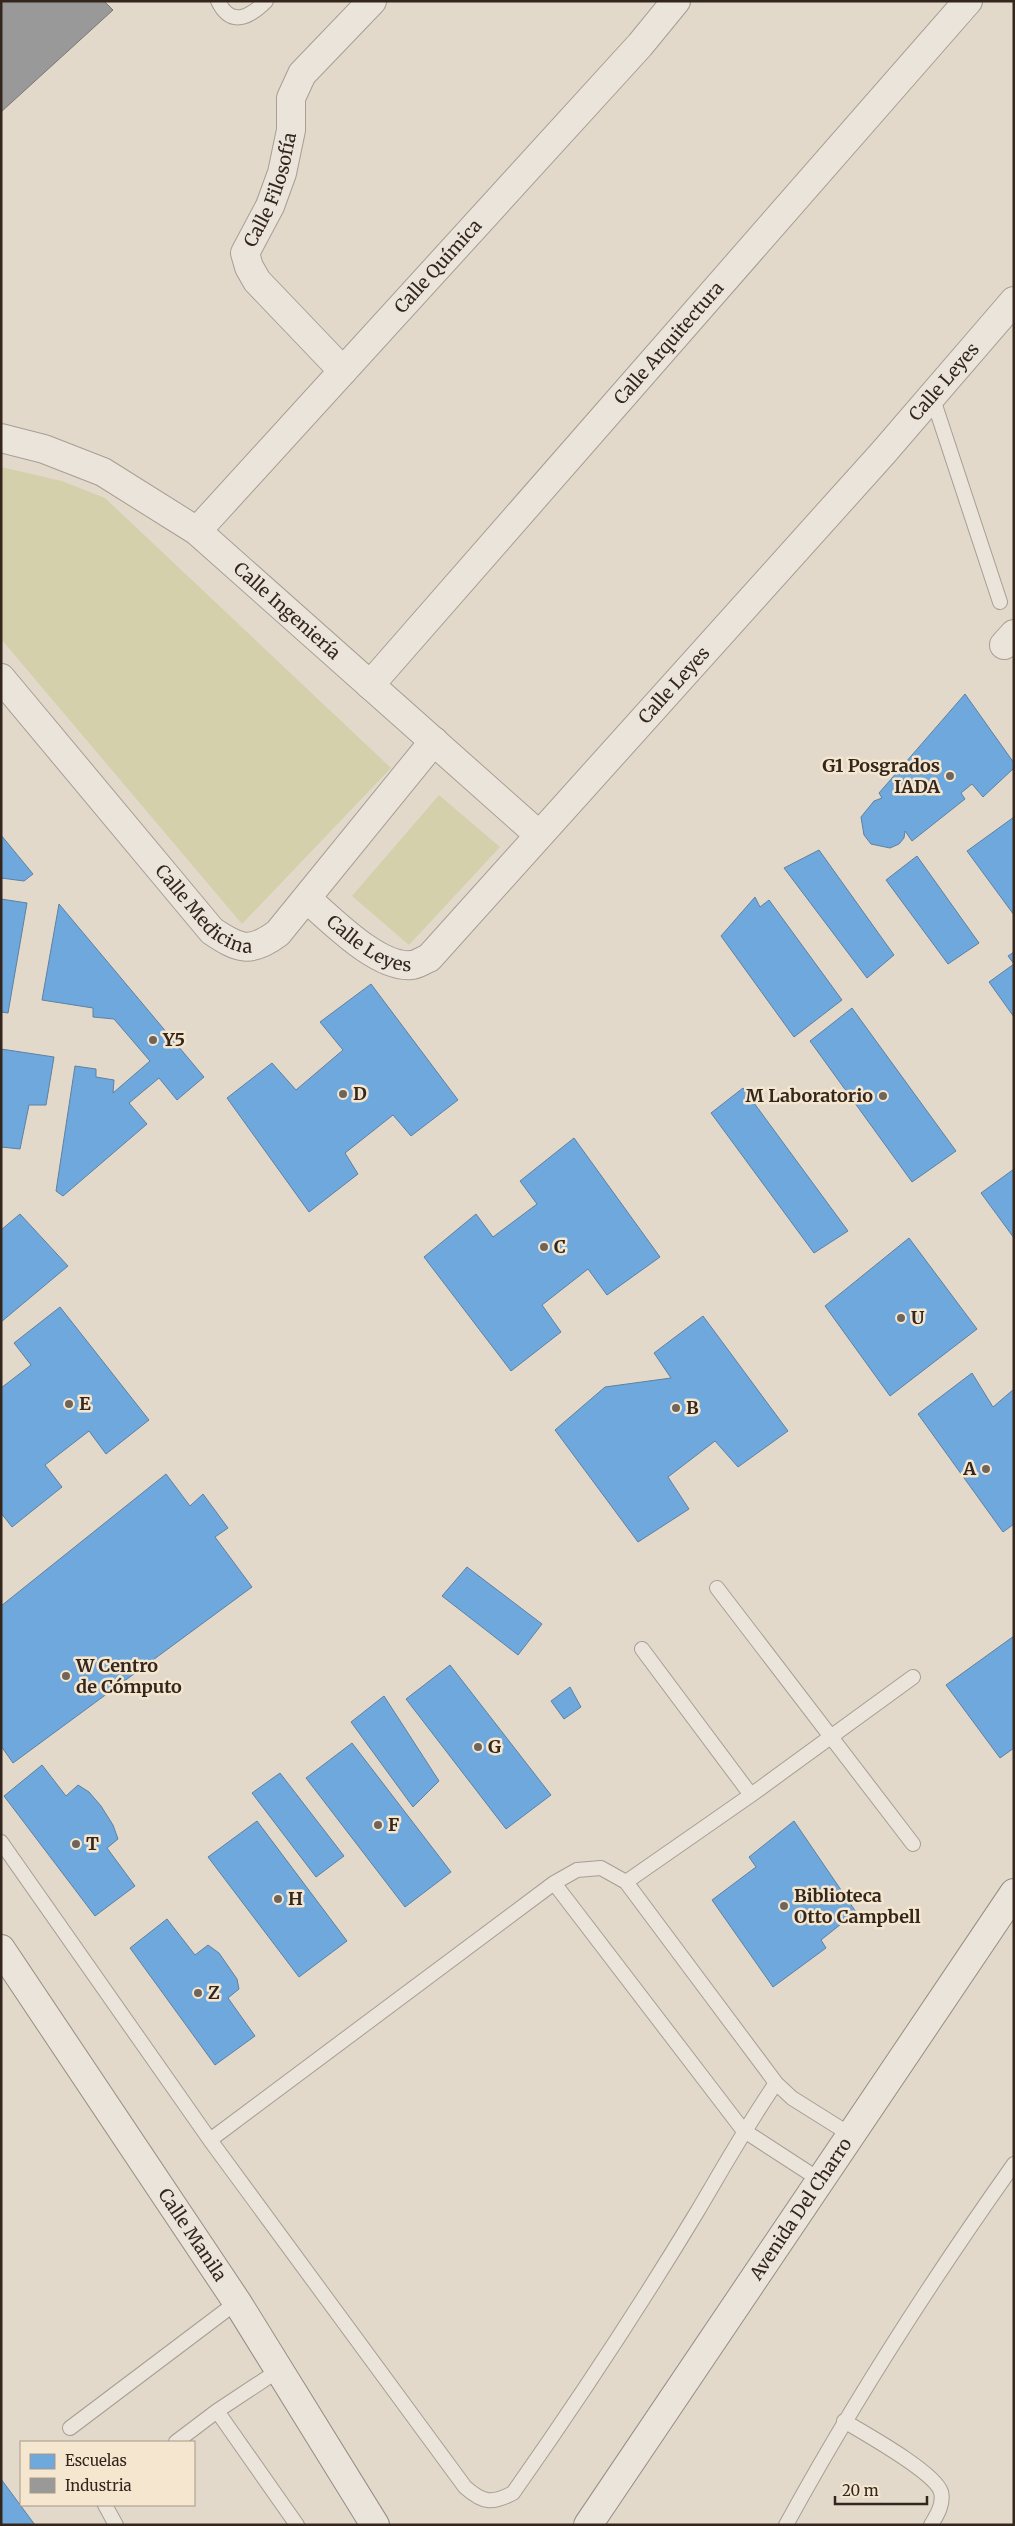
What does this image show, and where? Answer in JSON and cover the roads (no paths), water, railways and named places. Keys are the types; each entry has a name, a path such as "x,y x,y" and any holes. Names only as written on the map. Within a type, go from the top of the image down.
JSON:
{"street":[{"name":"Calle Filosofía","path":"343,371 257,281 245,253 270,206 282,173 291,130 291,98 302,74 372,1"},
{"name":"Calle Química","path":"197,530 640,45 676,1"},
{"name":"Calle Arquitectura","path":"370,685 968,1"},
{"name":"Calle Leyes","path":"307,899 361,944 381,957 397,964 412,966 429,958 932,396 1014,301"},
{"name":"Calle Ingeniería","path":"1,438 44,449 103,472 197,530 539,835"},
{"name":"Calle Medicina","path":"1,678 212,931 242,947 253,947 264,943 278,933 434,742"},
{"name":"Avenida Del Charro","path":"588,2525 1014,1893"},
{"name":"Calle Manila","path":"1,1949 237,2302 375,2525"}],"lane":[{"path":"218,1 227,13 238,18 246,17 266,1"},
{"path":"932,396 1000,602"},
{"path":"717,1588 913,1844"},
{"path":"642,1649 751,1795"},
{"path":"626,1882 751,1795 913,1677"},
{"path":"1,1842 210,2140 465,2488 477,2498 497,2502 513,2494 597,2370 697,2212 744,2130 776,2083"},
{"path":"210,2140 554,1883 577,1870 601,1868 626,1882 776,2083 792,2098 851,2135"},
{"path":"554,1883 744,2130 820,2180"},
{"path":"786,2525 844,2420 938,2271 1014,2164"},
{"path":"70,2428 237,2302"},
{"path":"177,2441 217,2411 279,2370"},
{"path":"217,2411 296,2525"},
{"path":"844,2420 931,2476 941,2492 941,2507 931,2525"},
{"path":"106,2506 116,2525"}],"place":[{"name":"G1 Posgrados IADA","path":"950,776"},
{"name":"Y5","path":"153,1040"},
{"name":"D","path":"343,1094"},
{"name":"M Laboratorio","path":"883,1096"},
{"name":"C","path":"544,1247"},
{"name":"U","path":"901,1318"},
{"name":"E","path":"69,1404"},
{"name":"B","path":"676,1408"},
{"name":"A","path":"986,1469"},
{"name":"W Centro de Cómputo","path":"66,1676"},
{"name":"G","path":"478,1747"},
{"name":"F","path":"378,1825"},
{"name":"T","path":"76,1844"},
{"name":"H","path":"278,1899"},
{"name":"Biblioteca Otto Campbell","path":"784,1906"},
{"name":"Z","path":"198,1993"}]}
